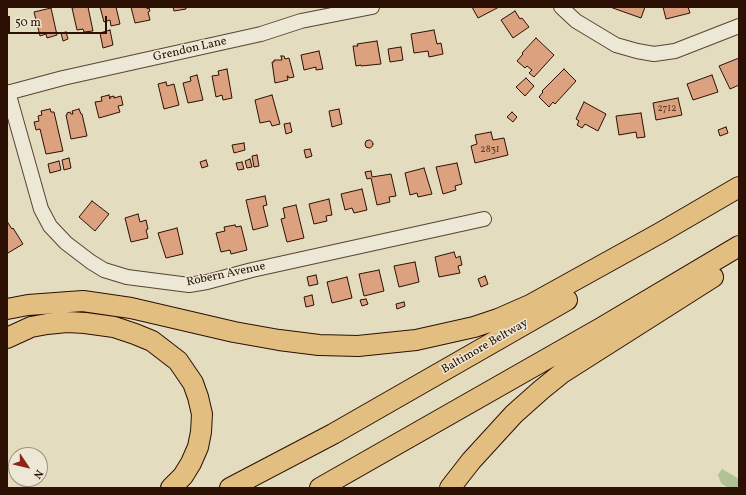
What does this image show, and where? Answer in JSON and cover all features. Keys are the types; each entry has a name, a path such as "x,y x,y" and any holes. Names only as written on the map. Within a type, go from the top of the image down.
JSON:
{"highway":[{"path":"7,310 28,305 83,301 98,302 131,308 234,332 319,345 358,346 416,340 474,327 498,319 530,305 660,233 739,187"},
{"name":"Baltimore Beltway","path":"230,488 333,434 739,202"},
{"path":"320,488 601,328 739,246"},
{"path":"450,488 471,461 514,414 556,377 739,260"},
{"path":"7,315 28,305"},
{"path":"7,338 31,327 67,322 85,323 114,327 135,334 152,342 178,361 193,383 202,414 198,447 183,476 171,488"}],"street":[{"name":"Grendon Lane","path":"8,93 63,78 261,34 301,21 372,7"},
{"path":"561,7 576,21 616,45 654,54 675,51 739,26"},
{"name":"Robern Avenue","path":"8,93 41,209 50,226 66,243 91,262 104,270 127,277 189,286 252,270 484,219"}],"green space":[{"path":"722,469 739,479 739,488 728,488 721,483 718,475"}],"building":[{"path":"88,7 93,31 84,32 83,29 77,30 72,8"},
{"path":"100,7 116,7 120,24 111,26 110,20 104,22"},
{"path":"131,7 149,8 150,11 148,12 150,20 135,23"},
{"path":"173,7 186,7 186,9 174,11"},
{"path":"472,7 499,7 478,18"},
{"path":"610,7 645,7 641,18"},
{"path":"663,7 688,7 690,13 666,19"},
{"path":"51,8 57,35 47,38 46,34 40,36 34,12"},
{"path":"515,11 520,19 522,18 529,27 513,38 501,20"},
{"path":"110,30 113,45 103,48 100,33"},
{"path":"434,30 437,44 441,43 443,54 429,57 428,51 414,53 411,34"},
{"path":"66,32 68,39 63,41 61,33"},
{"path":"536,38 554,55 534,77 529,73 532,70 527,66 525,68 517,61 523,54 522,53"},
{"path":"377,41 381,64 356,66 353,46"},
{"path":"401,47 403,60 390,62 388,49"},
{"path":"319,51 323,69 316,70 316,67 304,70 301,55"},
{"path":"281,56 284,56 285,59 289,58 294,77 289,78 287,76 288,80 275,83 272,62 274,62 274,60 282,60"},
{"path":"739,58 739,85 730,89 719,66"},
{"path":"227,69 232,98 223,100 222,95 216,97 212,76 219,75 218,71"},
{"path":"564,69 576,81 555,104 553,102 549,107 539,97 543,92 542,91"},
{"path":"197,75 203,100 188,103 183,83 191,81 190,77"},
{"path":"712,75 718,92 693,100 687,84"},
{"path":"526,78 534,86 525,96 516,87"},
{"path":"166,82 167,86 174,84 179,105 164,109 158,84"},
{"path":"109,95 110,99 110,97 114,96 114,98 121,96 123,105 118,106 120,112 99,118 95,102 102,101 101,97"},
{"path":"272,95 280,124 272,126 270,121 260,123 255,100"},
{"path":"678,98 682,115 656,120 653,103"},
{"path":"584,102 606,114 598,131 585,124 582,128 577,125 579,121 576,119"},
{"path":"50,109 51,112 54,112 63,151 46,154 40,129 36,130 34,122 39,121 38,116 42,115 41,111"},
{"path":"79,109 82,114 87,136 71,139 66,115 70,112 73,114 72,111"},
{"path":"339,109 342,124 332,127 329,111"},
{"path":"512,112 517,117 513,122 507,117"},
{"path":"641,113 645,137 637,138 636,132 619,135 616,116"},
{"path":"290,123 292,132 286,134 284,124"},
{"path":"726,127 728,133 720,136 718,130"},
{"path":"491,132 493,140 504,138 508,155 475,163 471,146 477,144 475,135"},
{"path":"367,140 371,140 373,144 371,148 367,148 365,146 365,142"},
{"path":"244,143 245,150 234,153 232,145"},
{"path":"310,149 312,156 306,158 304,150"},
{"path":"257,155 259,166 254,167 252,156"},
{"path":"69,158 71,168 64,170 62,160"},
{"path":"250,159 252,167 247,168 245,161"},
{"path":"206,160 208,166 202,168 200,162"},
{"path":"59,161 61,170 50,173 48,164"},
{"path":"242,162 244,169 238,170 236,163"},
{"path":"457,163 462,184 455,186 456,190 443,194 436,167"},
{"path":"424,168 432,194 418,197 417,193 410,195 405,173"},
{"path":"371,171 372,177 391,174 396,196 389,197 390,202 377,205 371,178 367,179 365,172"},
{"path":"362,189 367,210 354,213 352,208 345,210 341,194"},
{"path":"265,196 267,205 263,206 268,226 253,230 246,200"},
{"path":"329,199 332,215 326,216 327,221 314,224 309,204"},
{"path":"92,201 109,214 95,231 79,217"},
{"path":"296,205 304,238 287,242 281,219 285,218 283,208"},
{"path":"138,214 140,222 146,220 148,238 131,242 125,218"},
{"path":"8,223 23,244 8,253 7,224"},
{"path":"235,225 236,227 241,226 247,250 231,254 230,250 221,252 216,233 225,231 224,227"},
{"path":"177,228 183,254 166,258 158,233"},
{"path":"454,252 456,258 460,256 462,265 458,266 460,273 439,277 435,257"},
{"path":"415,262 419,282 399,287 394,266"},
{"path":"379,270 384,291 364,296 359,274"},
{"path":"316,275 318,284 309,286 307,277"},
{"path":"485,276 488,284 481,287 478,279"},
{"path":"347,277 352,298 332,303 327,282"},
{"path":"312,295 314,305 306,307 304,297"},
{"path":"366,299 368,304 362,306 360,300"},
{"path":"404,302 405,306 397,309 396,304"}]}
